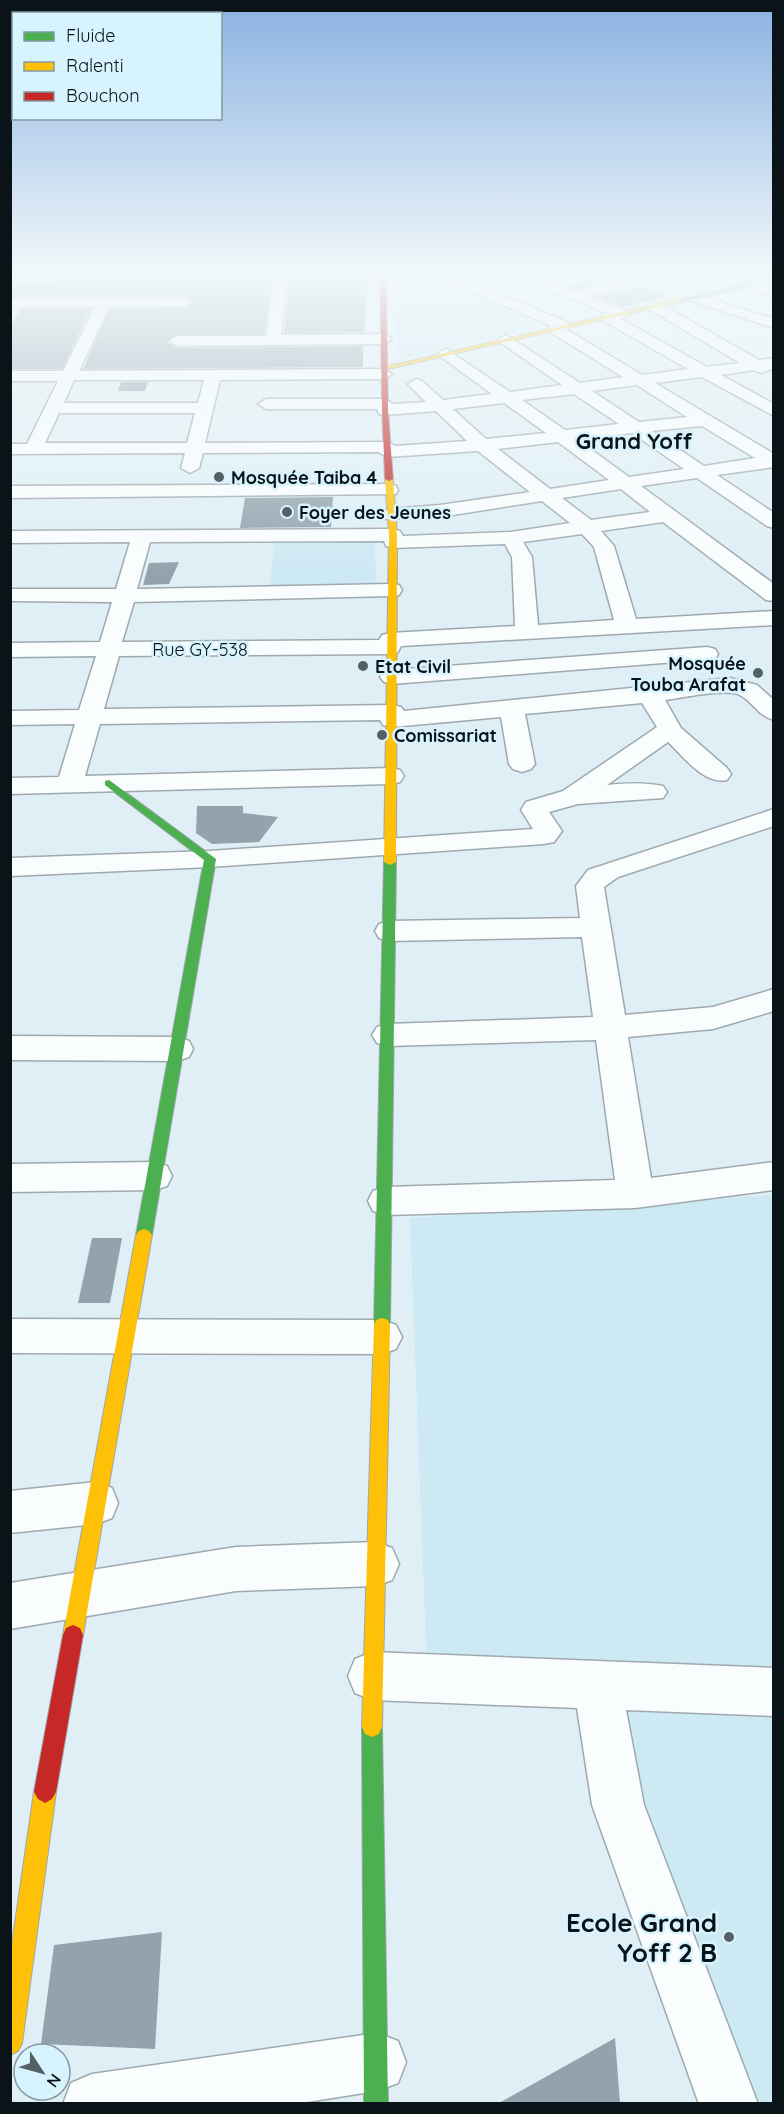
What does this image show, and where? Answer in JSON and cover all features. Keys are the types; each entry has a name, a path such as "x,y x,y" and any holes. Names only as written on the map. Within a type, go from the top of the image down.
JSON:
{"street":[{"path":"10,376 69,376 33,449"},
{"path":"172,537 213,376"},
{"path":"92,2103 376,2083 372,1677 386,1201 392,716 390,644 392,531 384,376"},
{"path":"477,376 627,484 774,595"},
{"path":"558,376 774,522"},
{"path":"635,376 771,464"},
{"path":"266,404 439,406 682,376"},
{"path":"714,376 774,411"},
{"path":"416,384 482,446 549,495 588,528 604,546 627,627"},
{"path":"53,408 205,408"},
{"path":"10,449 387,450 482,446 705,420"},
{"path":"392,531 440,511 771,464"},
{"path":"10,492 181,504 389,490"},
{"path":"10,537 172,537 392,531 511,538 668,515"},
{"path":"70,784 142,536"},
{"path":"511,538 522,557 527,633"},
{"path":"10,595 125,596 392,590"},
{"name":"Rue GY-538","path":"10,650 390,644 774,618"},
{"path":"392,677 707,654"},
{"path":"10,718 392,716 512,709 730,685 749,690 774,713"},
{"path":"649,695 669,725 669,730 718,774"},
{"path":"512,709 522,764"},
{"path":"572,797 669,730"},
{"path":"10,786 391,776"},
{"path":"109,783 210,859"},
{"path":"10,867 210,859 544,836 548,831 535,808 572,797 632,790 654,792"},
{"path":"635,1194 590,886 598,876 774,817"},
{"path":"10,2043 24,1842 81,1593 210,859"},
{"path":"390,931 596,927"},
{"path":"388,1035 611,1028 713,1018 774,1000"},
{"path":"10,1048 177,1049"},
{"path":"10,1178 154,1176"},
{"path":"386,1201 635,1194 774,1176"},
{"path":"10,1336 382,1337"},
{"path":"10,1512 96,1503"},
{"path":"10,1606 236,1569 376,1564"},
{"path":"372,1677 597,1683 774,1692"},
{"path":"597,1683 618,1805 729,2103"}],"shaded area":[{"path":"275,538 375,538 376,583 270,585"},
{"path":"773,1195 773,1679 427,1674 410,1218"},
{"name":"Ecole Grand Yoff 2 B","path":"622,1706 773,1716 773,2103 747,2103 620,1770"}],"building":[{"path":"121,382 148,382 145,391 118,391"},
{"name":"Foyer des Jeunes","path":"333,497 331,527 240,528 245,498"},
{"path":"179,562 169,584 143,585 149,563"},
{"path":"197,806 243,806 243,813 278,817 259,842 212,844 196,833"},
{"path":"92,1238 122,1238 110,1303 78,1303"},
{"path":"162,1932 155,2049 72,2045 72,2042 41,2042 54,1945"},
{"path":"615,2038 620,2103 499,2103"}],"traffic: fast":[{"path":"109,783 210,859 144,1235"},
{"path":"382,1325 390,862"},
{"path":"372,1727 376,2104"}],"traffic: slow":[{"path":"389,479 393,535 390,862"},
{"path":"73,1635 144,1235"},
{"path":"372,1727 382,1325"},
{"path":"10,2043 45,1792"}],"traffic: jam":[{"path":"384,376 389,479"},
{"path":"45,1792 73,1635"}],"place":[{"name":"Mosquée Taiba 4","path":"219,477"},
{"name":"Foyer des Jeunes","path":"287,512"},
{"name":"Etat Civil","path":"363,666"},
{"name":"Mosquée Touba Arafat","path":"758,673"},
{"name":"Comissariat","path":"382,735"},
{"name":"Ecole Grand Yoff 2 B","path":"729,1937"}],"district":[{"name":"Grand Yoff","path":"634,441"}]}
